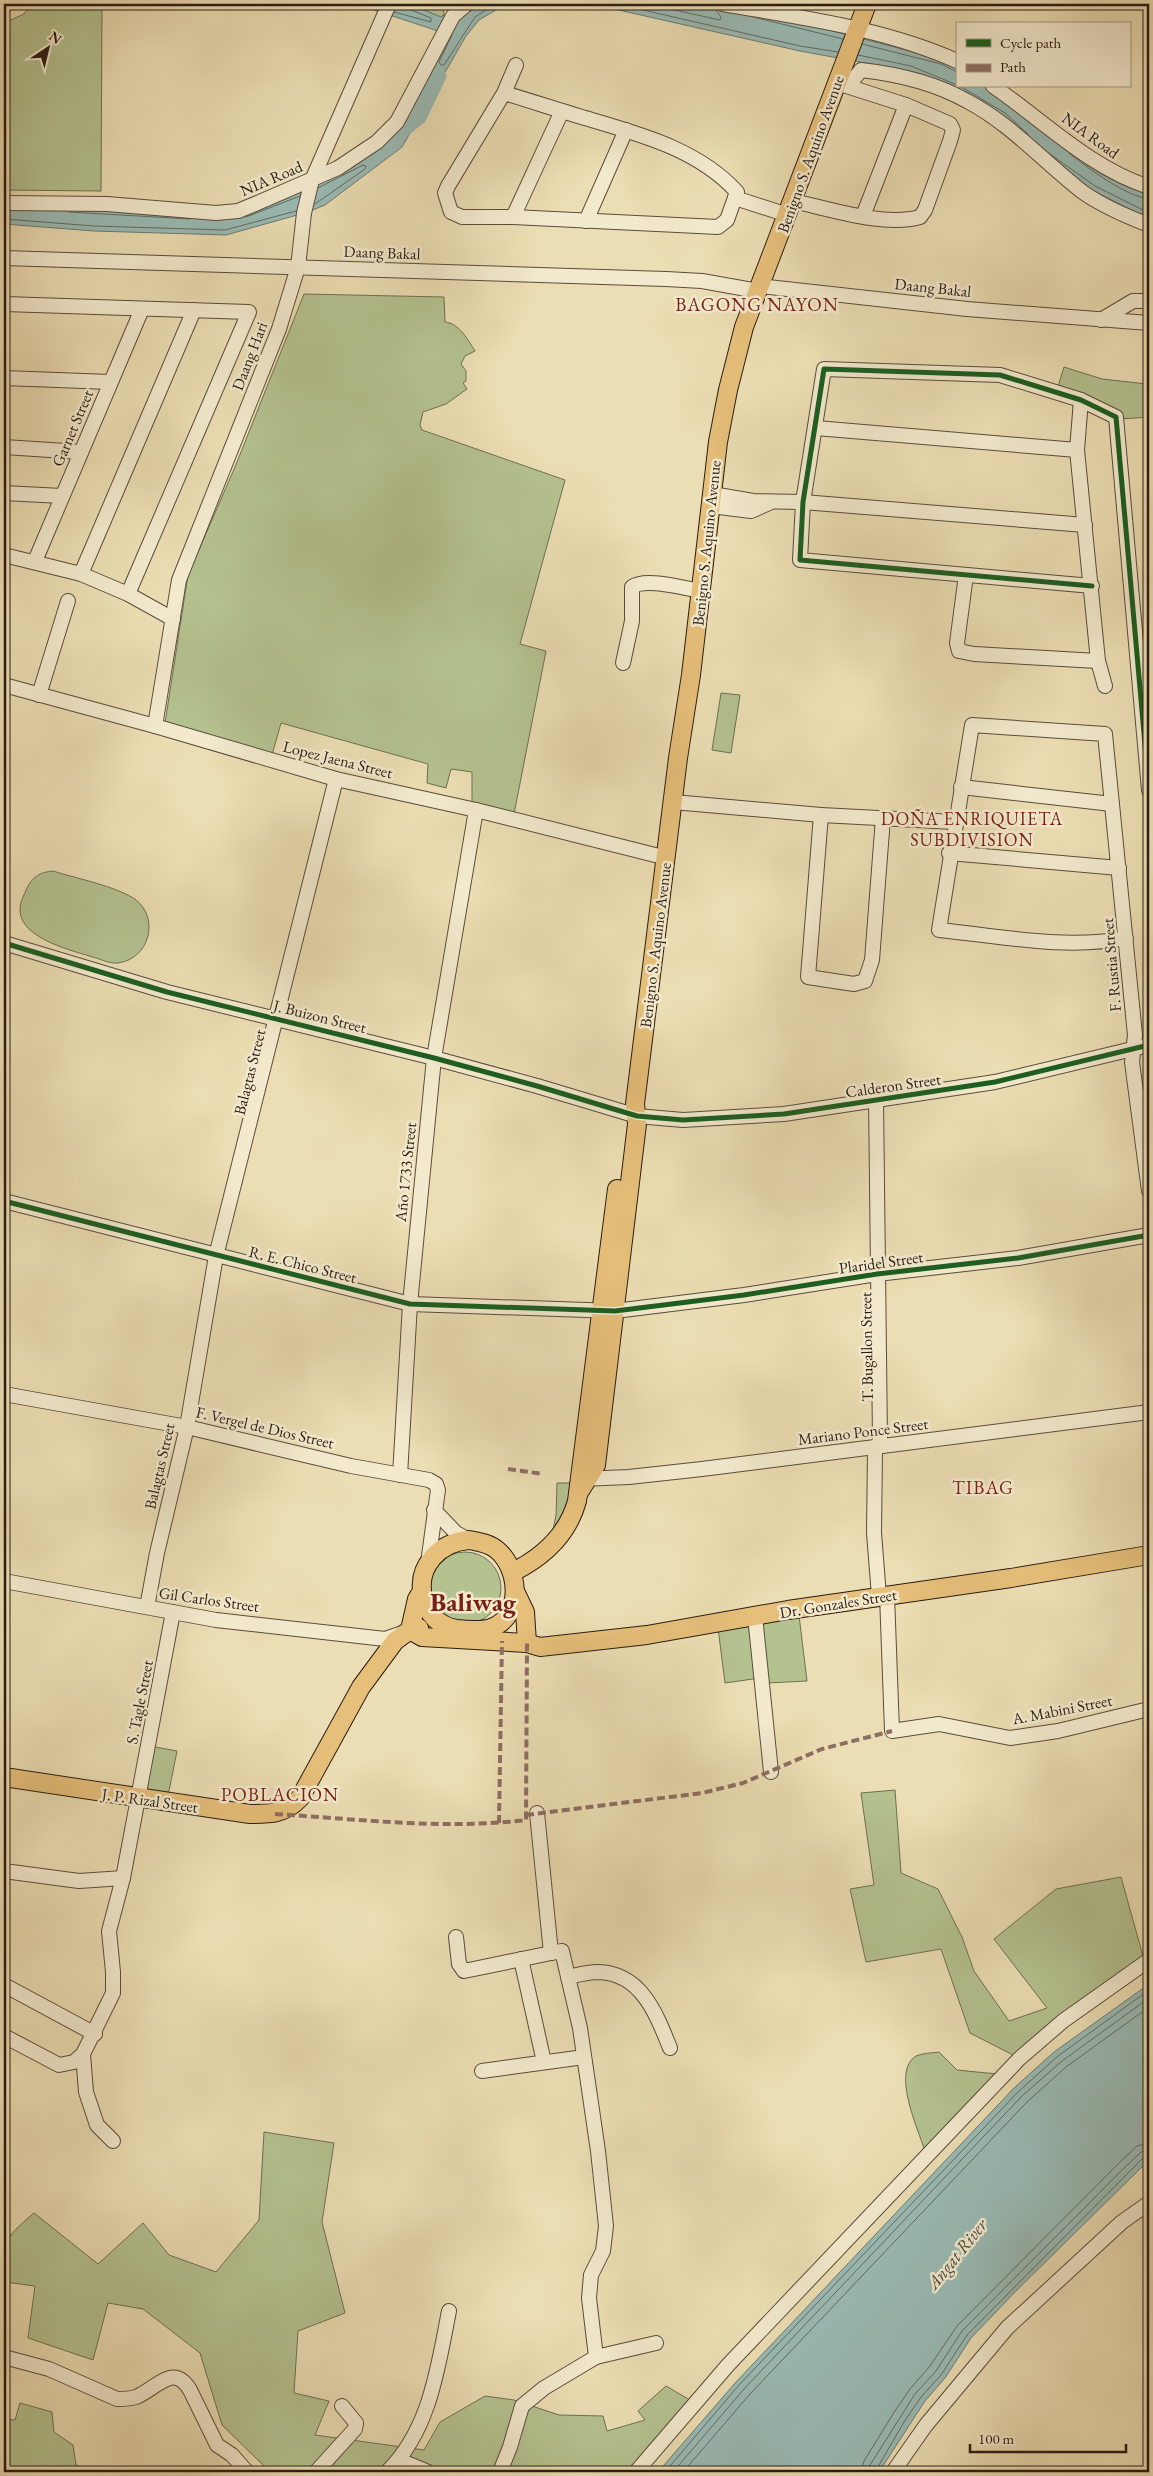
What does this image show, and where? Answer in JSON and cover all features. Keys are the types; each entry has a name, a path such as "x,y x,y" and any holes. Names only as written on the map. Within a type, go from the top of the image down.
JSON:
{"main road":[{"name":"Benigno S. Aquino Avenue","path":"513,1572 534,1561 562,1535 574,1514 582,1484 608,1310 626,1123 634,1112 691,675 718,442 728,390 744,327 842,79 867,4"},
{"path":"450,1628 442,1625 432,1615 425,1603 422,1591 423,1576 428,1563 443,1547 453,1542 469,1540 483,1542 498,1551 513,1572 515,1591 525,1612 527,1643"},
{"name":"Dr. Gonzales Street","path":"410,1630 422,1637 527,1643 540,1647 594,1642 1149,1555"},
{"path":"422,1591 417,1599 410,1630 423,1627 479,1630 494,1626 510,1611 515,1591"},
{"name":"J. P. Rizal Street","path":"4,1777 250,1814 275,1814 285,1810 300,1798 361,1687 395,1641 410,1630"}],"street":[{"name":"NIA Road","path":"4,203 107,204 216,213 238,211 312,180 338,168 377,142 397,122 450,23 467,4"},
{"path":"723,4 857,31 933,51 956,61"},
{"name":"Daang Hari","path":"155,726 179,580 279,329 298,267 304,213 312,180 387,8"},
{"path":"504,93 626,130 678,149 713,169 737,192 727,220 718,227 513,217 462,217 451,212 445,193 504,93 516,65"},
{"path":"842,79 862,70 883,73 944,89 968,101 997,120 1086,194 1149,225"},
{"path":"735,198 791,208 863,216 920,217 925,210 953,130 950,124 842,79"},
{"name":"NIA Road","path":"996,88 1098,163 1116,174 1149,187"},
{"path":"863,216 906,105"},
{"path":"513,217 562,111"},
{"path":"586,221 626,130"},
{"name":"Daang Bakal","path":"4,258 702,280 759,288 967,309 1149,323"},
{"path":"1101,320 1133,301 1149,301"},
{"path":"4,304 249,312 128,594"},
{"name":"Garnet Street","path":"35,561 142,309"},
{"path":"81,574 194,310"},
{"path":"1092,586 800,560 803,502 824,368 1000,375 1081,400 1116,417 1149,790"},
{"path":"4,378 110,382"},
{"path":"1081,400 1077,450 1098,661 1105,686"},
{"path":"816,428 1077,450"},
{"path":"4,448 81,452"},
{"path":"4,493 62,496"},
{"path":"711,500 803,502 1085,524"},
{"path":"4,555 35,561 81,574 128,594 173,619"},
{"path":"966,575 957,643 959,651 964,654 1098,661"},
{"path":"622,663 632,622 632,587 637,583 648,582 700,591"},
{"path":"39,695 68,601"},
{"name":"Lopez Jaena Street","path":"4,685 155,726 336,779 476,810 667,858"},
{"name":"F. Rustia Street","path":"961,787 972,725 1105,734 1135,1035 1132,1062 1149,1191"},
{"name":"Balagtas Street","path":"147,1608 157,1554 187,1426 216,1256 336,779"},
{"path":"1112,804 961,787 939,930 1036,940 1088,942 1126,938"},
{"path":"673,802 821,815 955,822"},
{"name":"Año 1733 Street","path":"400,1476 410,1304 434,1058 476,810"},
{"path":"821,815 808,977 854,984 865,981 872,960 883,818"},
{"path":"950,853 1118,868"},
{"name":"J. Buizon Street","path":"4,943 167,992 275,1017 634,1112"},
{"name":"Calderon Street","path":"634,1112 683,1120 784,1114 978,1085 1149,1045"},
{"name":"T. Bugallon Street","path":"876,1099 880,1440 875,1452 874,1533 883,1596 892,1731"},
{"name":"R. E. Chico Street","path":"4,1201 410,1304 608,1310"},
{"name":"Plaridel Street","path":"608,1310 744,1296 877,1274 1018,1258 1149,1235"},
{"name":"F. Vergel de Dios Street","path":"4,1394 187,1426 400,1476"},
{"name":"Mariano Ponce Street","path":"582,1484 1149,1412"},
{"path":"400,1476 429,1480 436,1484 438,1490 428,1563"},
{"path":"434,1510 456,1533 469,1540"},
{"name":"Gil Carlos Street","path":"4,1581 216,1620 385,1639 410,1630"},
{"name":"S. Tagle Street","path":"83,2054 95,2034 113,1993 114,1972 109,1931 123,1878 173,1612"},
{"path":"755,1616 771,1772"},
{"name":"A. Mabini Street","path":"892,1731 939,1724 1010,1738 1058,1731 1149,1709"},
{"path":"537,1813 551,1953"},
{"path":"4,1871 79,1881 123,1878"},
{"path":"456,1937 459,1964 464,1971 562,1951 580,2028 598,2151 606,2226 603,2251 591,2275 589,2298 596,2357"},
{"path":"521,1960 544,2062"},
{"path":"636,2472 728,2365 1019,2059 1063,2021 1149,1960"},
{"path":"568,1977 597,1972 617,1974 642,1991 656,2012 670,2048"},
{"path":"4,1985 95,2034"},
{"path":"4,2036 59,2065 74,2062 83,2054"},
{"path":"83,2054 86,2092 97,2126 113,2141"},
{"path":"482,2071 584,2057"},
{"path":"894,2472 926,2425 1007,2328 1122,2222 1149,2203"},
{"path":"387,2472 399,2460 434,2391 449,2311"},
{"path":"500,2472 510,2447 522,2406 544,2388 596,2357 656,2343"},
{"path":"4,2357 49,2369 117,2399 128,2399 138,2396 165,2379 179,2379 186,2383 217,2444 232,2455 247,2472"},
{"path":"316,2472 355,2428 356,2423 342,2406"},
{"path":"399,2460 428,2472"}],"green space":[{"path":"32,4 102,4 101,191 4,190 6,22 24,14"},
{"path":"409,4 443,4 444,15 441,17"},
{"path":"304,294 444,297 445,322 455,325 475,351 465,356 461,364 466,371 466,381 463,383 467,389 446,404 423,412 420,425 422,430 565,480 520,644 546,651 514,814 472,803 472,772 451,769 446,788 427,783 428,764 281,723 272,755 165,723 188,575 235,467"},
{"path":"1064,367 1102,379 1147,384 1149,417 1120,419 1057,390"},
{"path":"721,693 740,695 731,753 712,750"},
{"path":"53,871 108,887 136,900 148,917 149,927 148,937 144,946 137,954 129,960 118,963 110,962 62,947 38,936 29,929 22,920 20,910 23,896 29,884 35,878 45,872"},
{"path":"557,1483 573,1483 561,1527 552,1535 556,1515"},
{"path":"465,1552 485,1558 495,1568 501,1588 495,1608 485,1618 465,1624 445,1618 435,1608 429,1588 435,1568 445,1558"},
{"path":"799,1615 807,1681 767,1683 767,1677 725,1683 718,1628"},
{"path":"150,1746 177,1751 168,1796 142,1792"},
{"path":"895,1790 901,1873 938,1889 962,1937 974,1971 1009,2021 1047,2008 994,1939 1056,1889 1121,1877 1143,1956 1015,2056 970,2033 941,1949 866,1962 850,1889 874,1885 861,1793"},
{"path":"939,2052 957,2070 997,2074 925,2151 908,2101 906,2074 909,2063 916,2056"},
{"path":"264,2132 334,2143 322,2222 345,2313 298,2331 294,2393 329,2401 315,2435 424,2450 440,2422 485,2396 514,2400 559,2415 603,2416 607,2431 645,2420 638,2411 666,2386 690,2400 629,2472 265,2472 264,2466 222,2425 200,2353 143,2309 108,2303 93,2360 28,2338 35,2286 5,2282 4,2286 4,2260 6,2244 10,2237 34,2213 98,2264 143,2223 169,2255 216,2272 259,2220"},
{"path":"20,2403 52,2412 54,2432 73,2445 76,2465 92,2472 4,2472 4,2419 15,2420"}],"water":[{"path":"356,4 409,4 441,17 444,15 458,20 471,4 506,4 479,20 466,36 402,147 325,205 308,212 226,235 94,231 4,224 4,205 223,215 380,146 438,31"},
{"path":"592,4 715,4 806,24 944,60 956,68 956,88 987,88 1023,111 1117,180 1149,194 1149,219 1092,190 940,83 909,71 800,51"},
{"name":"Angat River","path":"1149,1984 1149,2160 971,2338 945,2378 925,2401 879,2472 658,2472 736,2382 1014,2088 1054,2052"}],"waterway":[{"path":"405,131 421,118 441,76"}],"marked path":[{"path":"508,1469 543,1474"},
{"path":"499,1823 502,1641"},
{"path":"275,1814 432,1824 495,1823 526,1820 527,1643"},
{"path":"526,1815 702,1793 743,1783 822,1749 892,1731"}],"cycle path":[{"path":"1092,586 800,560 803,502 824,369 1000,375 1081,400 1116,417 1149,790"},
{"path":"4,943 167,992 434,1058 637,1116 683,1120 784,1114 995,1082 1149,1045"},
{"path":"4,1201 410,1304 615,1311 744,1295 877,1274 1018,1258 1149,1235"}],"district":[{"name":"BAGONG NAYON","path":"757,304"},
{"name":"DOÑA ENRIQUIETA SUBDIVISION","path":"972,830"},
{"name":"TIBAG","path":"983,1487"},
{"name":"Baliwag","path":"473,1602"},
{"name":"POBLACION","path":"280,1794"}]}
